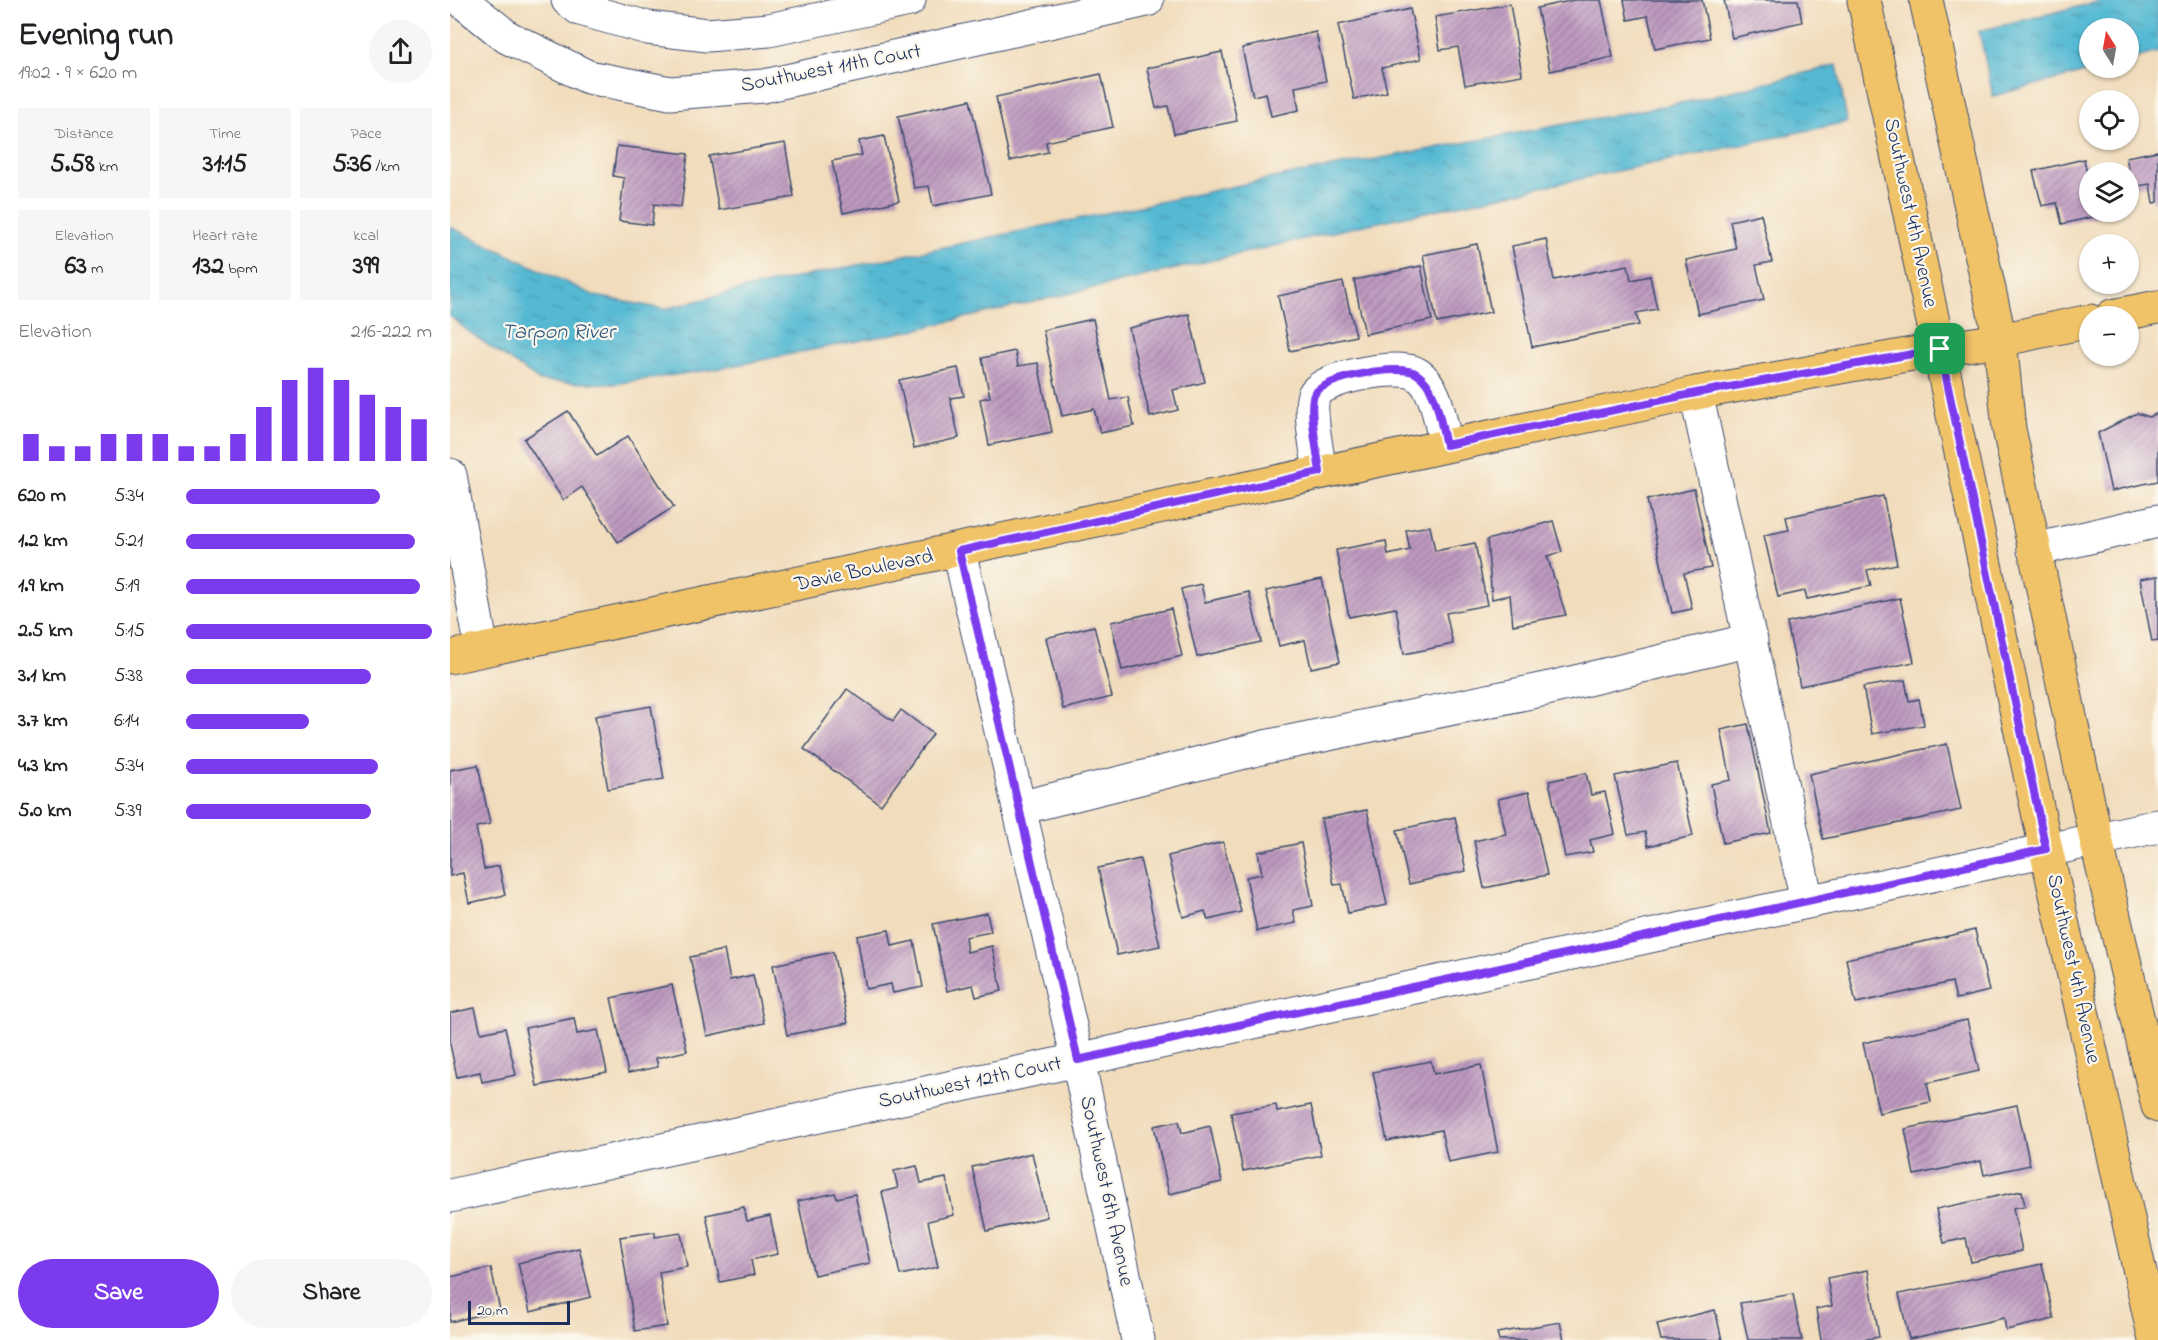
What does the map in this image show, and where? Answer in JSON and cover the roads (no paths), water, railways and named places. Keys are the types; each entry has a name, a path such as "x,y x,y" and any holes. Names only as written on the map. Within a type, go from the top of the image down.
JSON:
{"main road":[{"name":"Southwest 4th Avenue","path":"1864,0 2046,849 2155,1340"},
{"path":"1926,0 2000,340 2009,429 2034,550 2096,839 2158,1106"},
{"path":"2139,311 2158,307"},
{"name":"Davie Boulevard","path":"450,657 959,551 1696,393 2000,340 2079,323"}],"street":[{"name":"Southwest 11th Court","path":"461,0 507,37 588,77 670,93 764,86 1147,0"},
{"path":"568,0 580,9 648,28 707,34 769,30 909,0"},
{"path":"859,11 869,63"},
{"path":"1320,472 1312,407 1314,395 1318,390 1341,379 1378,370 1402,370 1417,373 1433,395 1446,445"},
{"path":"1696,393 1807,902"},
{"path":"450,475 482,650"},
{"path":"2034,550 2158,521"},
{"name":"Southwest 6th Avenue","path":"959,551 1078,1060 1137,1340"},
{"path":"1019,808 1265,747 1550,688 1751,640"},
{"name":"Southwest 12th Court","path":"450,1196 2158,826"}],"water":[{"path":"2105,0 2158,0 2158,52 2139,57 2139,18 2079,18 2079,74 1993,96 1979,31"},
{"name":"Tarpon River","path":"1837,65 1847,122 1355,227 913,330 716,369 612,384 540,381 469,332 450,316 450,227 595,296 664,309 753,287 1283,176 1696,100"}]}
